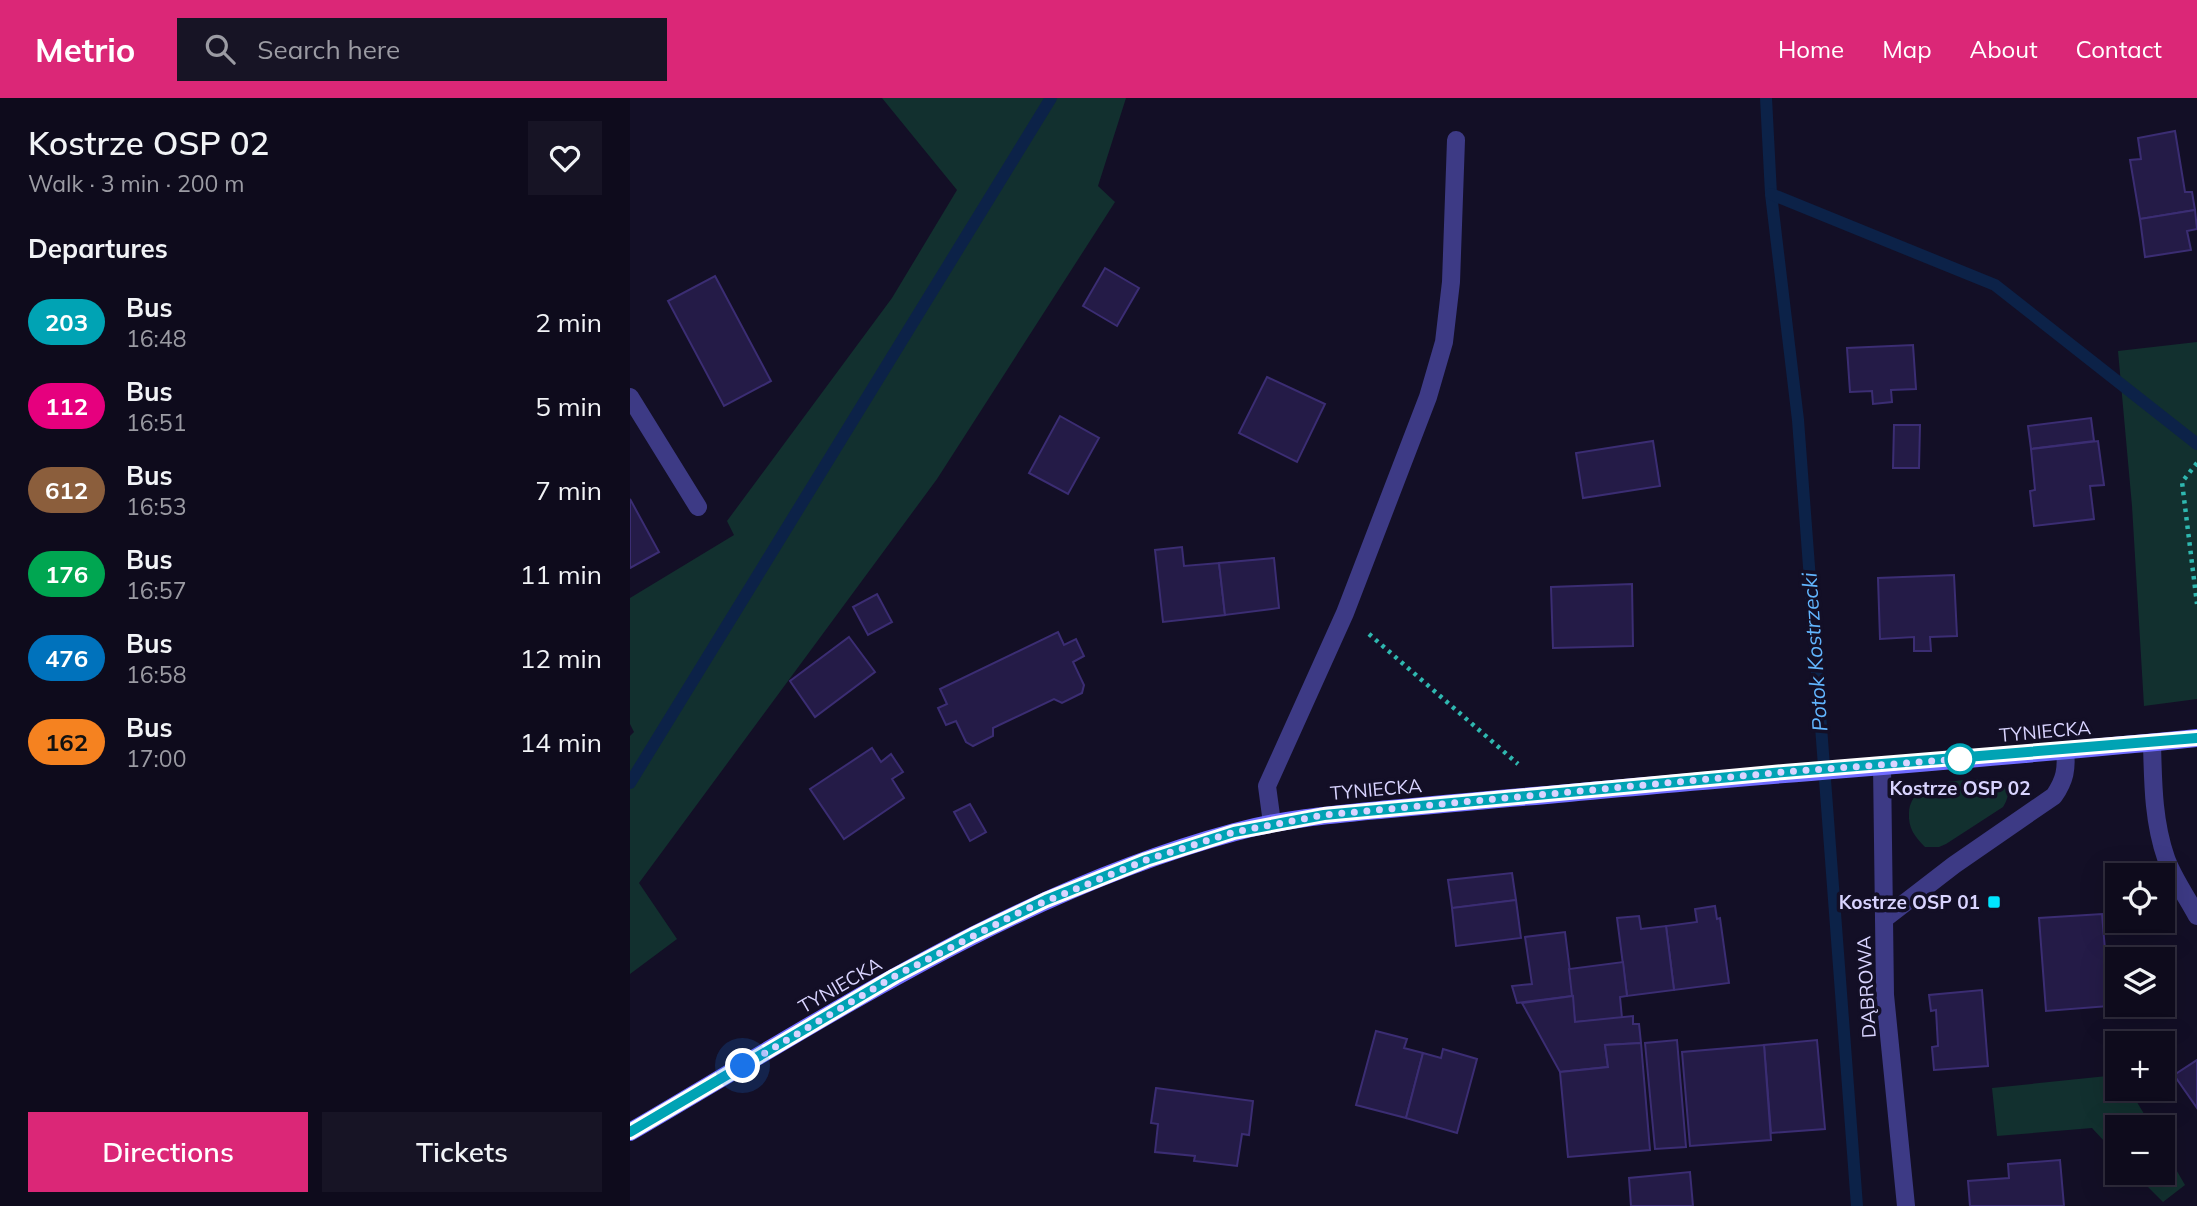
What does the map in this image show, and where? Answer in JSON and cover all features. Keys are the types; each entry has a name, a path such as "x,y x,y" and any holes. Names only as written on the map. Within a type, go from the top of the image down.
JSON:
{"street":[{"path":"1272,823 1267,786 1345,613 1428,397 1444,342 1451,282 1456,140"},
{"path":"630,397 698,507"},
{"name":"TYNIECKA","path":"630,1132 895,976 1022,911 1146,860 1234,832 1324,815 1784,772 2197,738"},
{"path":"2152,743 2155,809 2160,834 2167,860 2197,916"},
{"path":"1884,919 2053,796 2063,783 2067,767 2065,750"},
{"name":"DĄBROWA","path":"1882,765 1885,995 1906,1206"}],"path":[{"path":"2197,463 2182,482 2197,604"},
{"path":"1345,613 1519,765"}],"green space":[{"path":"882,98 1126,98 1098,186 1115,202 937,479 639,883 677,939 630,974 630,736 634,732 630,724 630,598 734,535 727,521 892,298 957,190"},
{"path":"2197,342 2197,699 2144,706 2132,506 2118,351"},
{"path":"1993,779 2006,786 2008,793 2003,807 1939,847 1925,847 1918,840 1911,828 1909,813 1912,801 1919,792 1942,783"},
{"path":"2105,1076 2105,1101 2136,1101 2145,1115 2105,1115 2105,1142 2092,1128 1997,1136 1992,1088"},
{"path":"2175,1168 2185,1185 2163,1202 2146,1185 2175,1185"}],"building":[{"path":"2175,131 2185,192 2192,192 2195,210 2140,219 2130,160 2141,159 2138,138"},
{"path":"2195,210 2197,229 2187,231 2191,250 2145,257 2140,219"},
{"path":"1105,268 1139,288 1117,326 1083,306"},
{"path":"715,276 771,381 724,406 668,301"},
{"path":"1913,345 1916,389 1891,390 1892,402 1873,404 1872,391 1850,392 1847,348"},
{"path":"1267,377 1325,404 1297,462 1239,433"},
{"path":"1060,416 1099,438 1068,494 1029,473"},
{"path":"2091,418 2094,441 2031,449 2028,426"},
{"path":"1894,425 1920,425 1919,468 1893,468"},
{"path":"1653,441 1660,486 1583,498 1576,453"},
{"path":"2098,441 2104,485 2090,486 2094,519 2034,526 2030,491 2035,490 2031,449"},
{"path":"630,499 659,552 630,568"},
{"path":"1182,547 1184,566 1219,563 1225,615 1163,622 1155,550"},
{"path":"1274,558 1279,608 1225,615 1219,563"},
{"path":"1954,575 1957,636 1930,637 1931,651 1914,651 1914,637 1880,639 1878,578"},
{"path":"1632,584 1633,646 1553,648 1551,587"},
{"path":"877,594 892,622 868,635 853,607"},
{"path":"1058,632 1064,645 1076,639 1084,656 1073,662 1084,685 1082,693 1062,703 1054,699 993,728 993,736 973,746 966,742 956,721 946,725 938,708 947,704 940,689"},
{"path":"849,637 875,672 815,717 790,681"},
{"path":"872,748 881,762 891,754 903,772 892,779 904,798 844,839 810,789"},
{"path":"970,804 986,832 970,841 954,812"},
{"path":"1512,873 1516,900 1452,908 1448,880"},
{"path":"1516,900 1521,938 1456,946 1452,908"},
{"path":"1715,906 1717,919 1720,918 1729,983 1674,990 1666,926 1697,922 1695,909"},
{"path":"2102,914 2105,1006 2046,1011 2039,918"},
{"path":"1639,916 1641,929 1666,926 1674,990 1627,996 1617,918"},
{"path":"1565,932 1573,996 1517,1003 1512,986 1532,984 1525,937"},
{"path":"1623,962 1627,996 1620,997 1622,1018 1575,1022 1569,969"},
{"path":"1982,990 1988,1066 1934,1070 1932,1047 1938,1046 1936,1010 1931,1011 1929,995"},
{"path":"1573,996 1575,1022 1633,1016 1633,1024 1639,1024 1641,1043 1605,1045 1608,1067 1560,1072 1522,1003"},
{"path":"1376,1031 1407,1039 1404,1048 1423,1053 1406,1118 1356,1105"},
{"path":"1677,1040 1686,1147 1655,1149 1645,1043"},
{"path":"1817,1040 1825,1129 1771,1133 1764,1045"},
{"path":"1641,1043 1650,1150 1568,1157 1560,1072 1608,1067 1605,1045"},
{"path":"1764,1045 1771,1140 1690,1146 1682,1052"},
{"path":"1443,1049 1477,1059 1457,1133 1406,1118 1423,1053 1441,1058"},
{"path":"2197,1060 2197,1108 2175,1076"},
{"path":"1156,1088 1253,1101 1249,1135 1242,1134 1237,1166 1194,1161 1195,1156 1155,1152 1158,1124 1151,1123"},
{"path":"2060,1160 2064,1206 1970,1206 1968,1181 2009,1178 2008,1164"},
{"path":"1690,1172 1693,1206 1631,1206 1629,1178"}],"waterway":[{"path":"630,783 1051,98"},
{"name":"Potok Kostrzecki","path":"1766,98 1771,194 1798,420 1857,1206"},
{"path":"1771,194 1995,285 2197,444"}],"bus line":[{"name":"203","path":"630,1132 895,976 973,935 1046,900 1146,860 1234,832 1324,815 1784,772 2197,738"}],"place":[{"name":"Kostrze OSP 02","path":"1960,759"},
{"name":"Kostrze OSP 01","path":"1994,902"}],"route":[{"path":"743,1066 895,976 1022,911 1146,860 1234,832 1324,815 1784,772 1960,759"}]}
